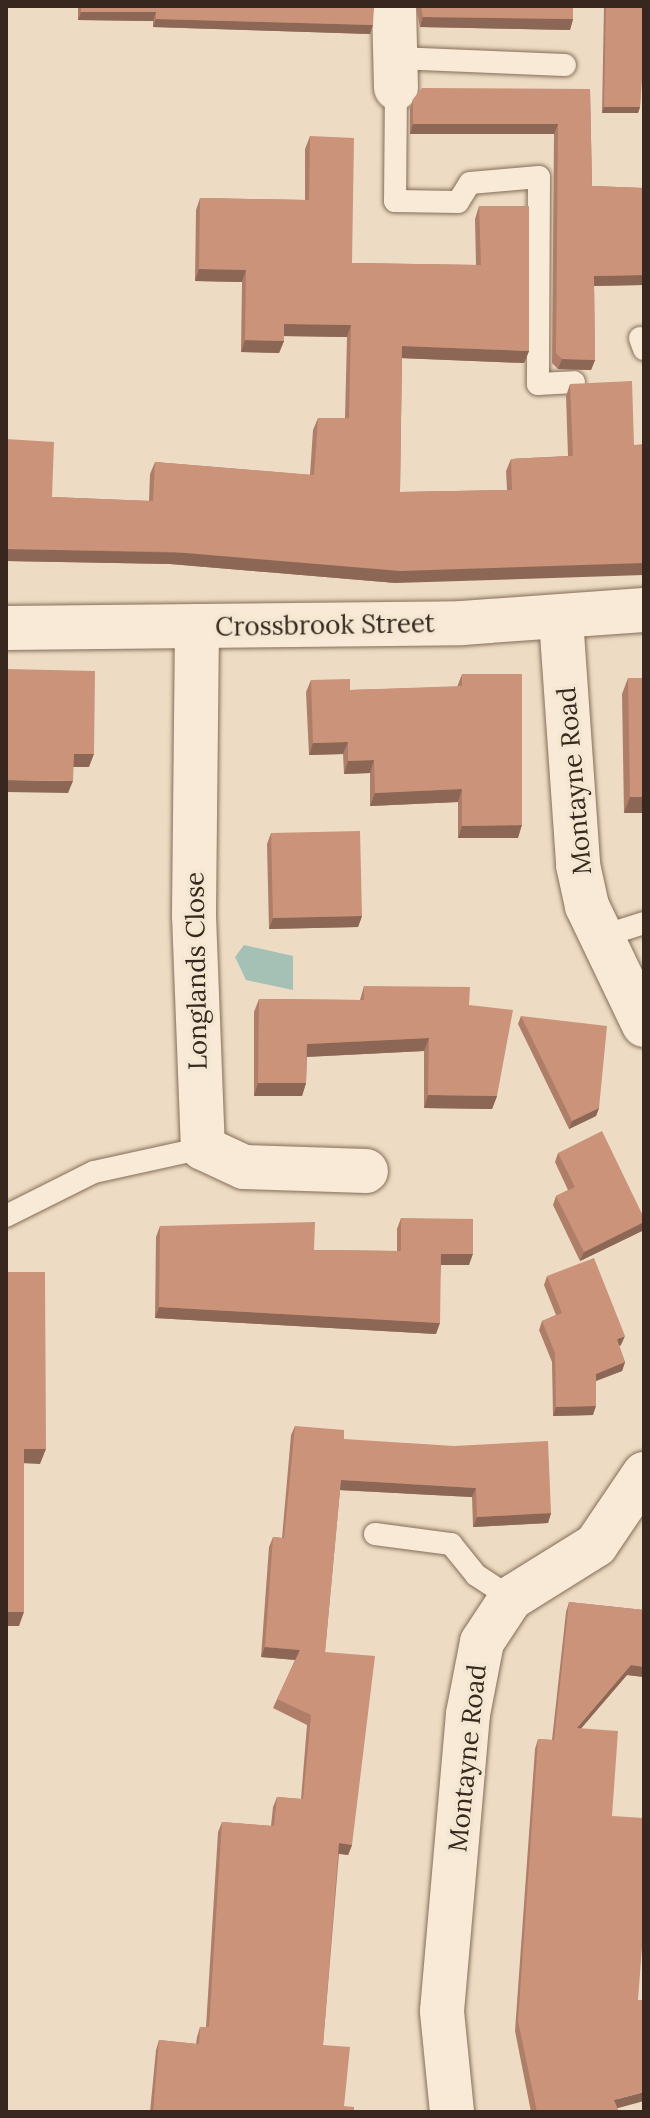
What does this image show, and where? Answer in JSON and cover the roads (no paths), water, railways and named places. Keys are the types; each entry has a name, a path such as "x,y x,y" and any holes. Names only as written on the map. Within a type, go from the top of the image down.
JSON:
{"street":[{"path":"394,6 396,73"},
{"name":"Crossbrook Street","path":"6,628 561,619 644,610"},
{"name":"Montayne Road","path":"561,619 573,817 600,937 644,1025"},
{"name":"Longlands Close","path":"197,626 194,916 203,1148"},
{"path":"203,1148 244,1167 366,1171"},
{"name":"Montayne Road","path":"452,2112 442,2011 468,1714 482,1642 511,1598 596,1545 644,1474"}],"lane":[{"path":"565,65 396,73 395,201 458,202 470,183 539,177 538,384 574,382"},
{"path":"600,937 644,923"},
{"path":"6,1216 94,1172 203,1148"},
{"path":"375,1534 451,1544 476,1575 511,1598"}]}
